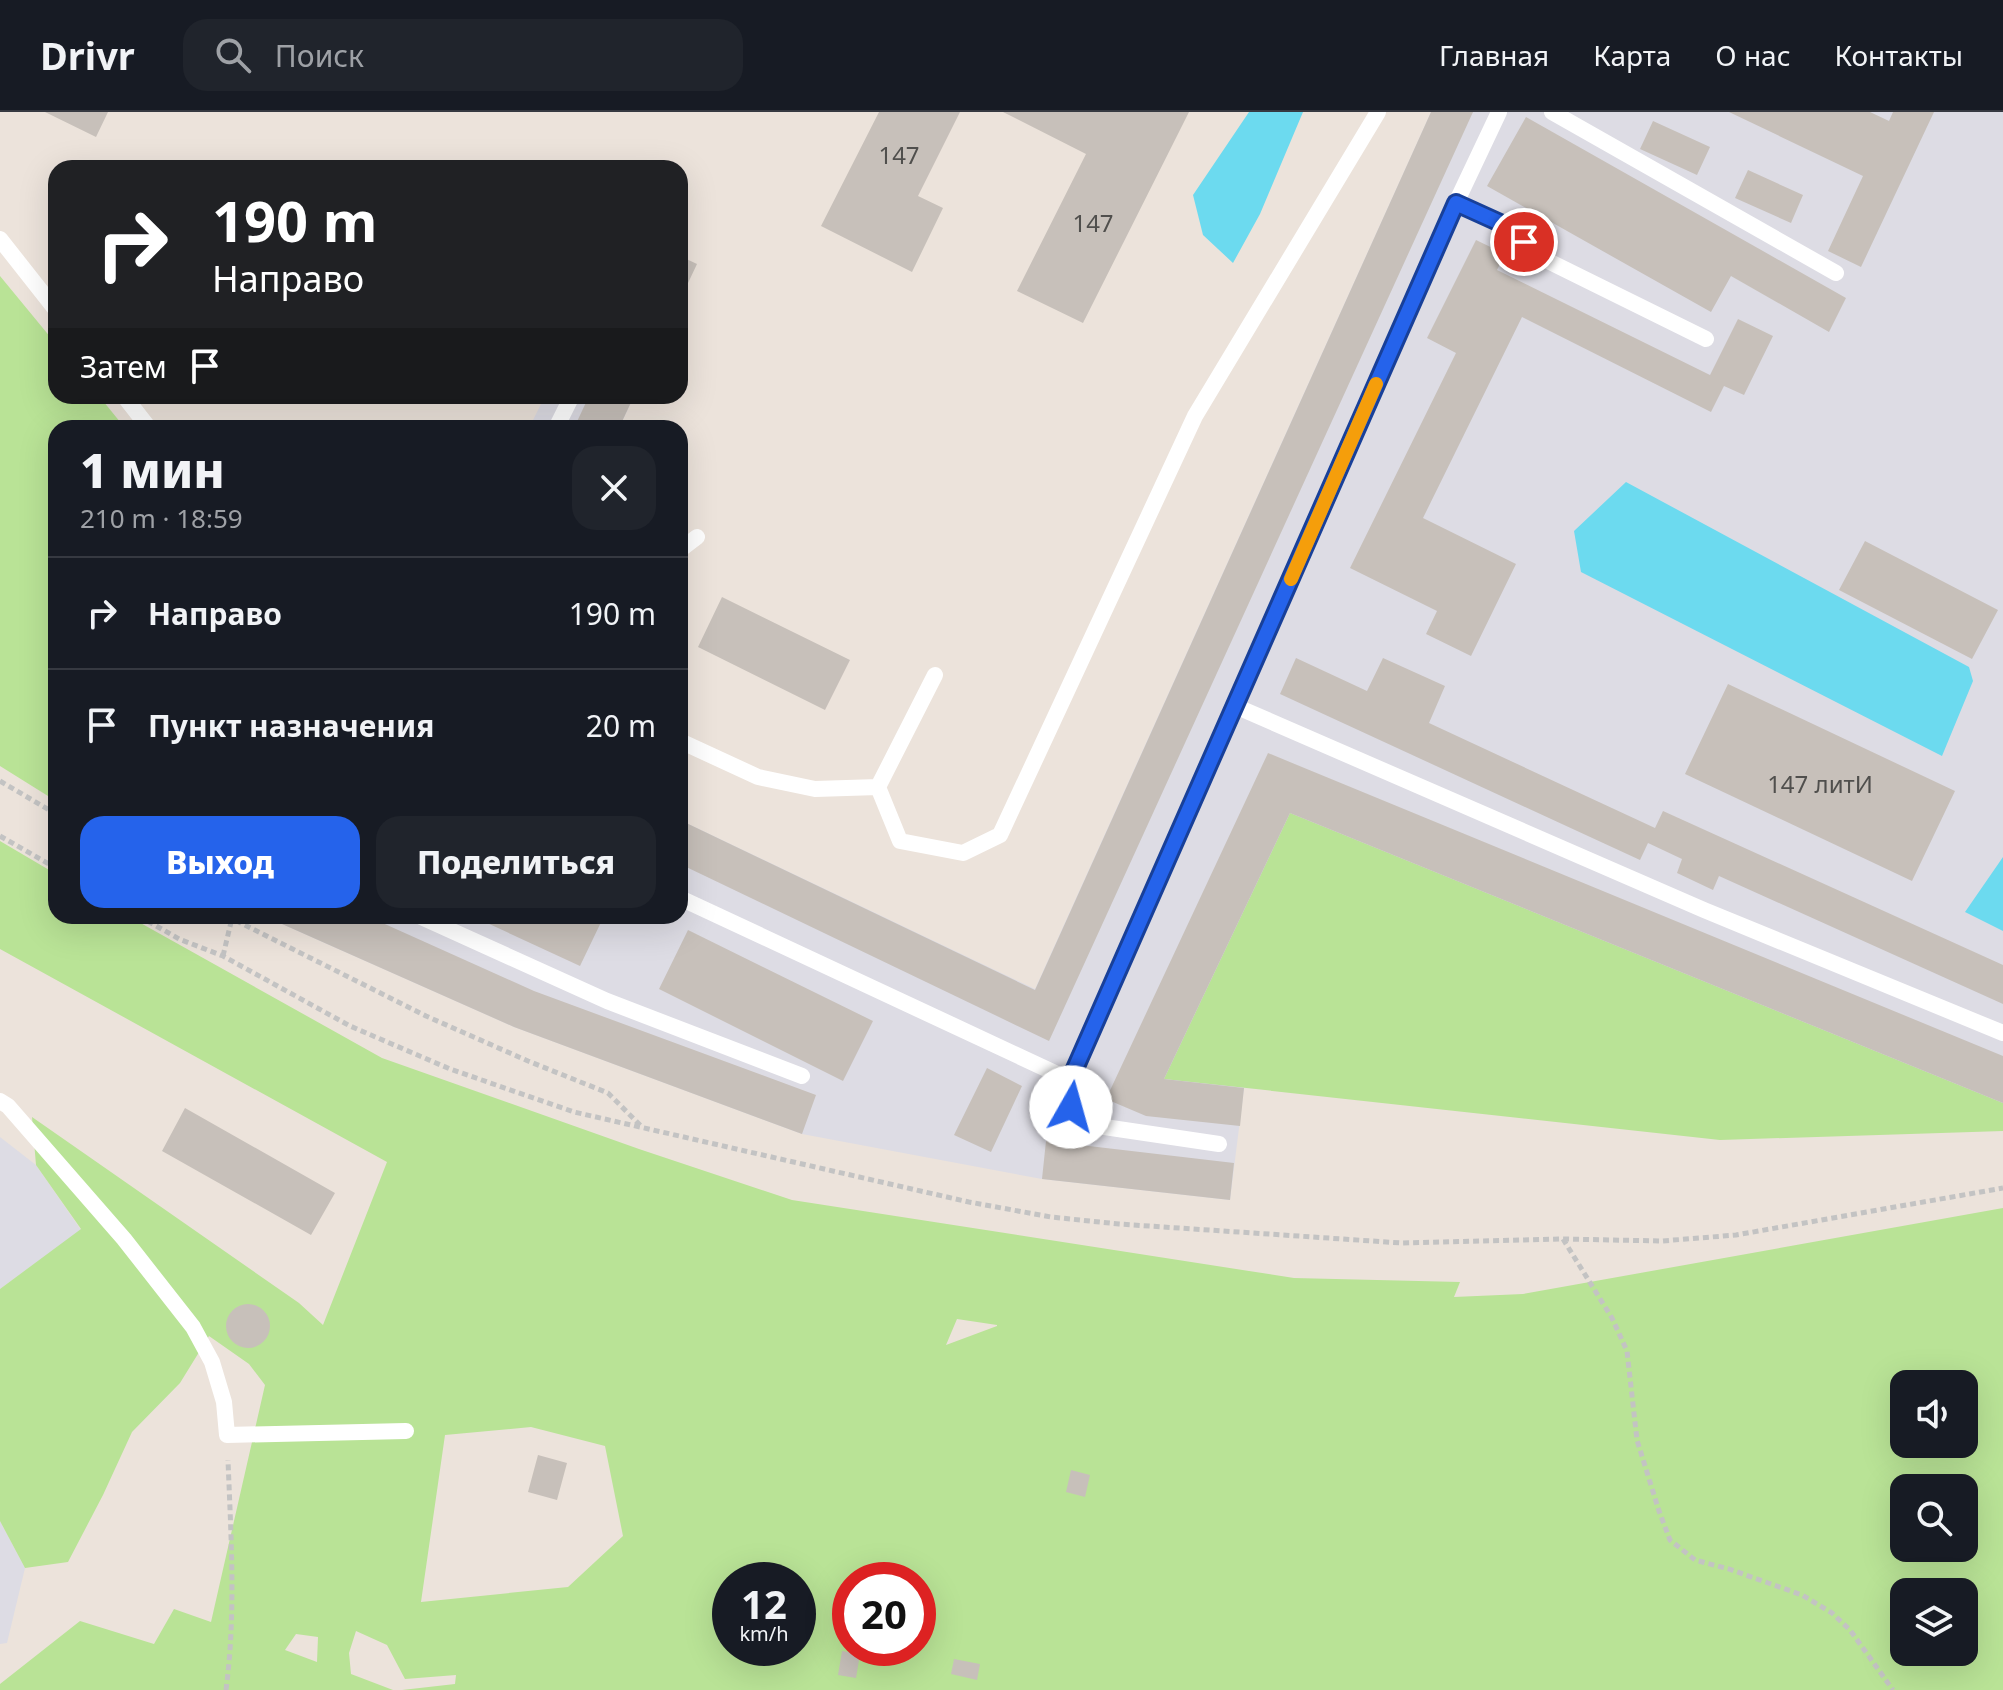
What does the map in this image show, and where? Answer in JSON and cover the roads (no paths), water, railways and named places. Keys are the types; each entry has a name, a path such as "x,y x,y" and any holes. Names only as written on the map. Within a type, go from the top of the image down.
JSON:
{"lane":[{"path":"935,675 878,787 900,841 963,853 1000,835 1195,416 1378,112"},
{"path":"1219,1144 1091,1125 1071,1107 1070,1080 1456,203 1499,112"},
{"path":"1552,112 1836,273"},
{"path":"1456,203 1509,227 1538,256 1706,339"},
{"path":"0,239 48,300"},
{"path":"130,404 143,420"},
{"path":"688,544 697,537"},
{"path":"1235,706 1704,910 2003,1033"},
{"path":"688,745 758,777 815,789 878,787"},
{"path":"688,902 1070,1080"},
{"path":"437,924 607,1001 802,1076"},
{"path":"0,1101 8,1106 124,1239 193,1327 212,1362 224,1402 227,1435 406,1431"}],"water":[{"path":"1249,112 1303,112 1260,214 1233,263 1203,235 1193,195"},
{"path":"1626,482 1969,667 1973,681 1942,756 1581,572 1574,531"},
{"path":"2003,857 2003,931 1965,912"}]}
